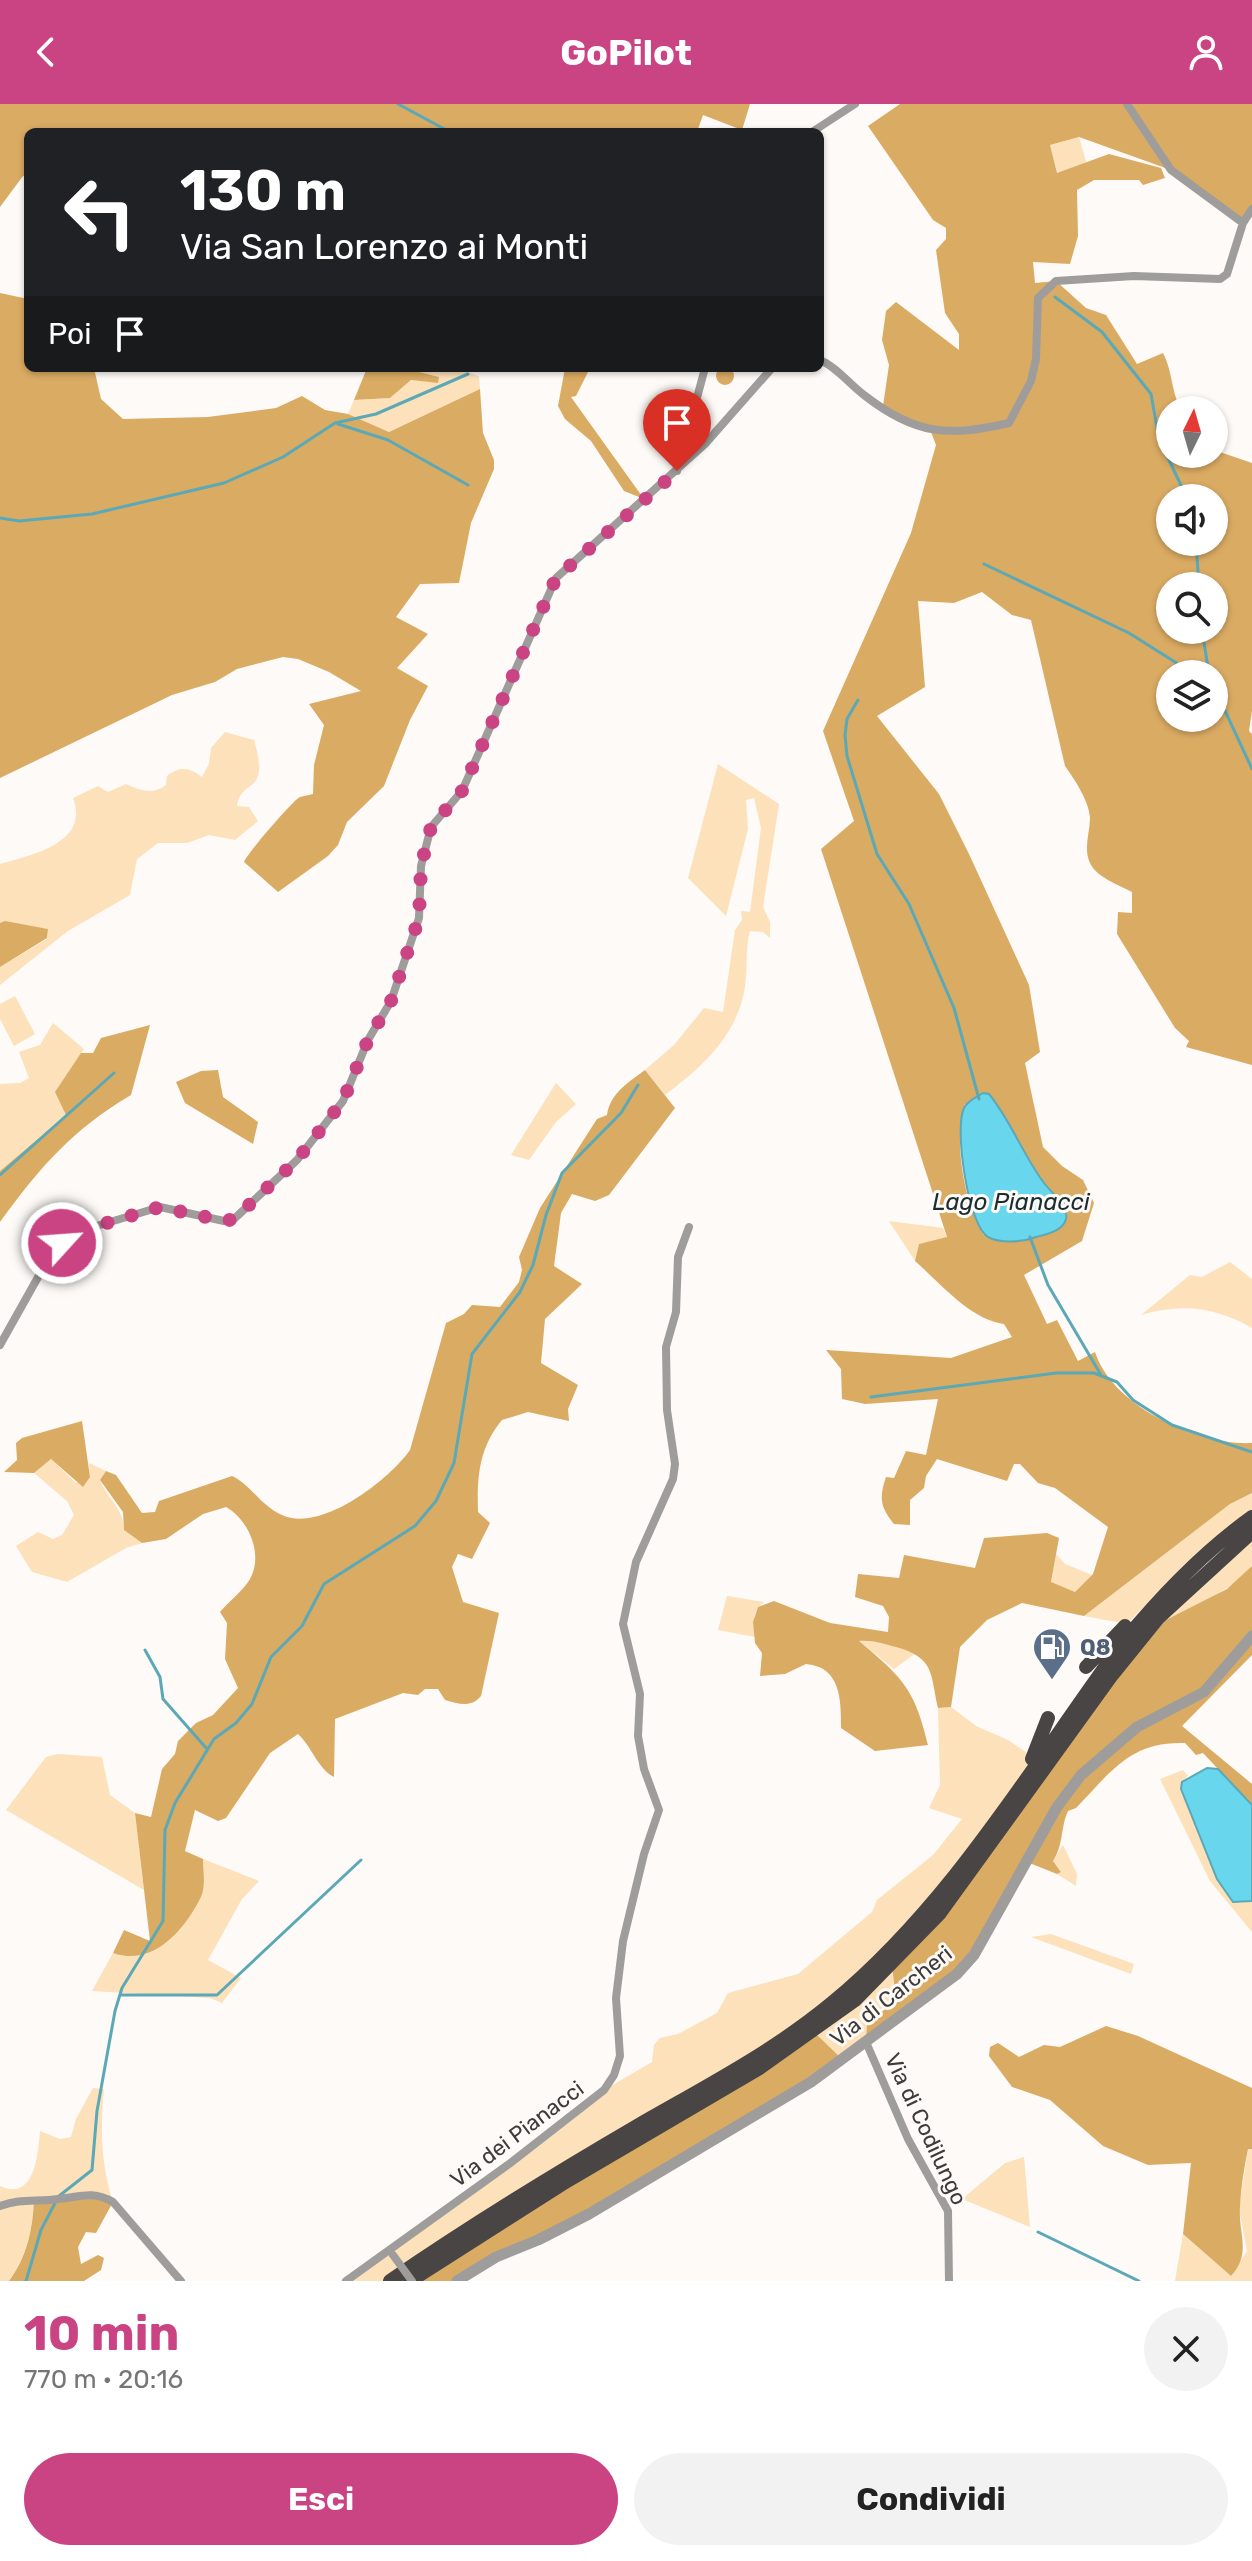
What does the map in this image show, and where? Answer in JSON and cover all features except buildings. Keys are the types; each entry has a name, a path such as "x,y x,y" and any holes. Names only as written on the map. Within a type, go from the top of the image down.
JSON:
{"highway":[{"path":"390,2281 461,2233 763,2052 831,2004 899,1942 932,1905 1124,1641 1177,1581 1252,1517"},
{"path":"411,2281 562,2184 758,2069 855,2000 940,1913 1112,1675 1158,1618 1252,1532"},
{"path":"1086,1667 1182,1567 1209,1552"},
{"path":"1020,1785 1048,1718"}],"street":[{"path":"818,128 855,104"},
{"path":"1127,104 1171,170 1243,223"},
{"path":"824,363 876,404 931,432 983,429 1009,423 1031,381 1036,359 1038,298 1056,281 1134,276 1220,279 1231,265 1243,223 1252,209"},
{"path":"677,471 676,449 691,420 696,389 703,372"},
{"path":"0,1345 51,1254 70,1236 160,1207 224,1221 234,1219 297,1160 333,1118 368,1040 391,1001 419,918 421,866 431,827 462,791 556,578 677,471 768,372"},
{"name":"Via dei Pianacci","path":"346,2281 391,2252 604,2090 620,2056 616,1998 623,1941 644,1854 659,1810 640,1747 640,1694 623,1624 636,1562 673,1479 675,1464 667,1410 666,1347 676,1312 678,1257 689,1227"},
{"name":"Via di Carcheri","path":"457,2281 496,2257 589,2214 811,2082 957,1974 974,1955 1057,1807 1081,1775 1137,1727 1204,1692 1252,1636"},
{"name":"Via di Codilungo","path":"866,2042 908,2139 948,2211 949,2281"},
{"path":"0,2206 15,2200 58,2199 85,2193 101,2195 113,2202 181,2281"},
{"path":"391,2252 411,2281"}],"shaded area":[{"path":"0,104 750,104 743,128 703,115 698,128 24,128 24,176 0,207"},
{"path":"900,104 1252,104 1252,209 1243,223 1171,170 1079,137 1050,145 1057,173 1109,154 1161,168 1165,178 1143,185 1139,180 1094,180 1077,190 1078,236 1070,264 1033,262 1035,283 1056,281 1086,308 1106,315 1137,364 1163,353 1176,396 1156,396 1156,468 1228,468 1228,455 1252,463 1252,711 1249,731 1252,734 1252,1065 1186,1047 1189,1041 1175,1028 1117,934 1118,912 1132,913 1132,892 1102,876 1090,863 1087,846 1089,811 1065,766 1031,620 1012,615 982,592 954,603 918,601 925,687 877,716 939,794 1029,985 1040,1052 1025,1063 1043,1147 1062,1166 1083,1180 1094,1203 1082,1241 1024,1275 1047,1324 1057,1320 1078,1361 1095,1352 1104,1372 1119,1389 1160,1419 1207,1438 1252,1443 1252,1493 1230,1504 1084,1616 1022,1603 987,1620 960,1647 951,1707 938,1708 929,1668 918,1656 896,1647 859,1641 905,1686 918,1710 928,1745 875,1751 841,1728 837,1687 826,1671 806,1664 785,1674 760,1676 762,1653 755,1643 753,1622 758,1607 774,1601 830,1623 888,1632 889,1617 883,1606 855,1597 858,1574 899,1578 904,1555 975,1568 984,1538 1047,1533 1059,1538 1051,1582 1075,1592 1093,1574 1108,1527 1055,1488 1038,1483 1020,1464 1014,1464 1007,1481 937,1459 926,1476 924,1488 910,1500 910,1525 894,1524 882,1502 886,1477 894,1478 906,1451 926,1455 938,1399 865,1404 842,1399 841,1369 826,1350 951,1358 1012,1337 1004,1324 980,1316 968,1308 915,1261 919,1244 947,1237 821,849 854,821 823,731 911,533 936,445 931,432 883,406 889,365 882,340 886,311 896,302 959,350 959,334 945,313 936,250 946,239 946,228 933,220 868,126","holes":["965,1104 1042,1180 1066,1211 984,1235 971,1206 962,1171 960,1135"]},
{"path":"1079,137 1087,165 1057,173 1050,145"},
{"path":"0,293 24,298 24,372 95,372 101,399 123,419 208,417 276,408 302,396 325,410 348,414 389,432 480,389 483,433 494,460 494,469 471,523 459,583 420,584 396,617 428,634 397,668 428,686 410,720 384,786 347,822 338,845 328,856 278,892 244,862 296,800 313,794 314,765 324,725 309,704 361,691 329,672 298,659 283,657 237,669 215,682 172,695 0,778"},
{"path":"365,372 419,372 439,377 438,383 411,380 390,398 354,400"},
{"path":"418,372 467,372 479,376 480,389 389,432 348,414 354,400 390,398 411,380 434,382 438,377"},
{"path":"564,372 588,372 576,396 571,397 644,499 624,491 591,441 565,419 558,406"},
{"path":"718,372 733,373 731,382 725,385 716,376"},
{"path":"225,732 254,740 259,770 257,778 244,791 237,806 249,807 258,821 235,840 209,835 187,843 158,843 137,859 130,895 68,931 0,985 0,967 47,939 48,929 0,923 0,864 42,851 66,836 73,826 76,813 73,798 98,786 108,792 126,784 152,791 166,785 167,776 181,769 202,777 209,764 211,748"},
{"path":"718,764 779,804 763,907 770,922 770,938 763,932 750,931 745,987 734,1020 705,1061 665,1095 645,1070 674,1045 704,1008 723,1012 735,930 742,920 741,911 750,912 761,828 754,798 746,800 748,829 726,916 688,878"},
{"path":"5,921 48,929 47,938 0,967 0,923"},
{"path":"15,996 35,1034 14,1046 0,1019 0,1004"},
{"path":"53,1023 84,1049 56,1092 66,1115 0,1171 0,1084 20,1083 29,1078 19,1052 40,1045"},
{"path":"150,1025 131,1095 91,1122 58,1151 0,1222 0,1171 66,1115 55,1092 81,1053 93,1053 101,1038"},
{"path":"218,1070 223,1097 258,1122 253,1144 185,1103 176,1082 201,1071"},
{"path":"645,1070 675,1108 609,1195 595,1201 572,1194 561,1213 554,1266 582,1284 545,1319 541,1363 578,1385 568,1409 569,1421 528,1412 502,1420 488,1441 479,1474 478,1512 490,1523 472,1559 458,1554 452,1567 463,1602 499,1613 481,1696 469,1704 460,1704 445,1700 438,1689 425,1689 418,1695 403,1693 335,1719 334,1777 324,1769 298,1734 270,1753 226,1818 218,1821 195,1810 185,1851 203,1859 204,1883 203,1893 186,1922 166,1943 154,1950 128,1956 113,1953 124,1930 150,1941 135,1813 151,1817 162,1769 175,1754 178,1741 196,1723 213,1715 238,1688 225,1659 227,1623 220,1612 250,1579 255,1559 247,1528 226,1507 203,1514 166,1539 142,1543 124,1530 123,1512 100,1480 106,1471 116,1475 142,1513 155,1512 159,1501 232,1476 275,1511 298,1519 316,1517 334,1510 371,1488 410,1450 446,1323 464,1314 472,1305 500,1307 519,1282 522,1270 519,1257 540,1208 597,1119 607,1115 616,1094"},
{"path":"556,1083 576,1104 556,1122 529,1160 511,1155"},
{"path":"889,1221 943,1228 947,1238 919,1244 915,1261"},
{"path":"1230,1262 1252,1279 1252,1328 1225,1315 1198,1309 1170,1309 1141,1315 1190,1275 1202,1277"},
{"path":"82,1421 90,1477 83,1487 51,1459 34,1473 4,1472 17,1460 16,1443 22,1438"},
{"path":"51,1459 76,1483 90,1477 89,1463 106,1471 100,1480 121,1515 124,1530 142,1543 126,1548 67,1582 32,1572 16,1546 38,1532 53,1539 62,1535 74,1515 67,1501 34,1473"},
{"path":"1252,1493 1252,1517 1209,1552 1182,1567 1127,1624 1084,1616 1230,1504"},
{"path":"1252,1532 1252,1564 1247,1572 1223,1591 1150,1628"},
{"path":"1056,1554 1065,1564 1092,1575 1075,1592 1051,1583"},
{"path":"1252,1566 1252,1655 1182,1726 1252,1784 1252,1805 1203,1753 1196,1755 1185,1743 1150,1747 1136,1753 1111,1771 1076,1808 1068,1811 1053,1861 1061,1872 1057,1874 1027,1862 974,1955 866,2042 867,2024 896,2000 892,1965 1150,1628 1227,1589"},
{"path":"727,1596 764,1602 755,1613 755,1637 718,1630"},
{"path":"858,1640 885,1642 917,1652 894,1669"},
{"path":"951,1707 976,1726 1008,1740 1033,1757 1020,1785 947,1886 831,2004 390,2281 346,2281 604,2090 652,2062 654,2045 660,2038 678,2034 717,2013 728,1993 798,1974 872,1912 877,1900 933,1855 962,1819 929,1808 940,1785 938,1708"},
{"path":"58,1754 102,1757 110,1795 135,1813 144,1890 6,1810 46,1757"},
{"path":"1183,1770 1188,1776 1182,1782 1217,1879 1240,1903 1252,1901 1252,1932 1210,1881 1160,1779"},
{"path":"1063,1845 1077,1874 1076,1886 1057,1874 1061,1871 1053,1861"},
{"path":"203,1859 259,1881 242,1899 208,1960 241,1978 222,2003 210,1998 92,1991 113,1953 128,1956 154,1950 166,1943 186,1922 203,1893"},
{"path":"1051,1934 1134,1964 1131,1974 1031,1937"},
{"path":"892,1965 896,2000 879,2010 866,2042 842,2059 813,2031"},
{"path":"1106,2026 1138,2036 1252,2088 1252,2149 1248,2149 1240,2206 1243,2251 1231,2276 1183,2234 1191,2163 1148,2165 1103,2146 1050,2100 1012,2087 989,2056 990,2047 998,2043 1019,2057 1044,2045 1060,2047"},
{"path":"813,2031 842,2059 589,2214 457,2281 411,2281"},
{"path":"93,2088 104,2089 102,2146 113,2202 34,2199 24,2253 9,2281 0,2281 0,2186 12,2189 28,2182 36,2163 40,2131 60,2139 71,2137 76,2119"},
{"path":"1248,2149 1252,2149 1252,2281 1175,2281 1183,2234 1231,2276 1247,2251 1239,2209"},
{"path":"1024,2157 1030,2227 962,2199 1005,2163"},
{"path":"85,2193 113,2202 96,2233 86,2232 78,2247 81,2264 98,2255 104,2258 101,2270 84,2281 9,2281 28,2242 34,2199"}],"water":[{"name":"Lago Pianacci","path":"983,1093 989,1094 997,1104 1044,1183 1065,1210 1064,1223 1054,1231 1025,1240 1005,1241 988,1237 981,1229 974,1215 965,1176 961,1119 969,1101"},
{"path":"1207,1768 1218,1769 1252,1805 1252,1901 1233,1902 1217,1879 1181,1789 1182,1782"}],"waterway":[{"path":"398,104 443,128"},
{"path":"1055,297 1102,332 1151,394 1159,439 1180,484"},
{"path":"0,518 19,521 92,514 224,483 283,457 335,423 376,414 468,374"},
{"path":"338,424 388,440 468,485"},
{"path":"1197,556 1198,572"},
{"path":"984,564 1129,633 1172,660"},
{"path":"1204,644 1207,660"},
{"path":"858,700 847,719 847,756 877,854 909,904 954,1008 979,1099"},
{"path":"1228,717 1252,769"},
{"path":"0,1175 114,1073"},
{"path":"59,2196 92,2170 97,2111 115,2011 122,1988 163,1921 165,1830 175,1803 214,1739 236,1723 252,1704 271,1657 302,1626 324,1584 415,1526 436,1501 454,1463 472,1354 520,1292 533,1265 546,1215 562,1173 621,1113 638,1085"},
{"path":"1030,1237 1048,1285 1101,1375"},
{"path":"871,1397 1056,1373 1094,1373 1117,1382 1133,1400 1172,1425 1252,1452"},
{"path":"145,1650 160,1677 163,1699 207,1749"},
{"path":"120,1995 217,1995 361,1860"},
{"path":"26,2281 41,2230 55,2203"},
{"path":"1038,2232 1139,2281"}],"place":[{"name":"Q8","path":"1052,1681"}],"route":[{"path":"62,1243 80,1231 160,1207 210,1219 234,1219 297,1160 333,1118 368,1040 391,1001 419,918 421,866 431,827 438,815 462,791 556,578 677,471"}]}
